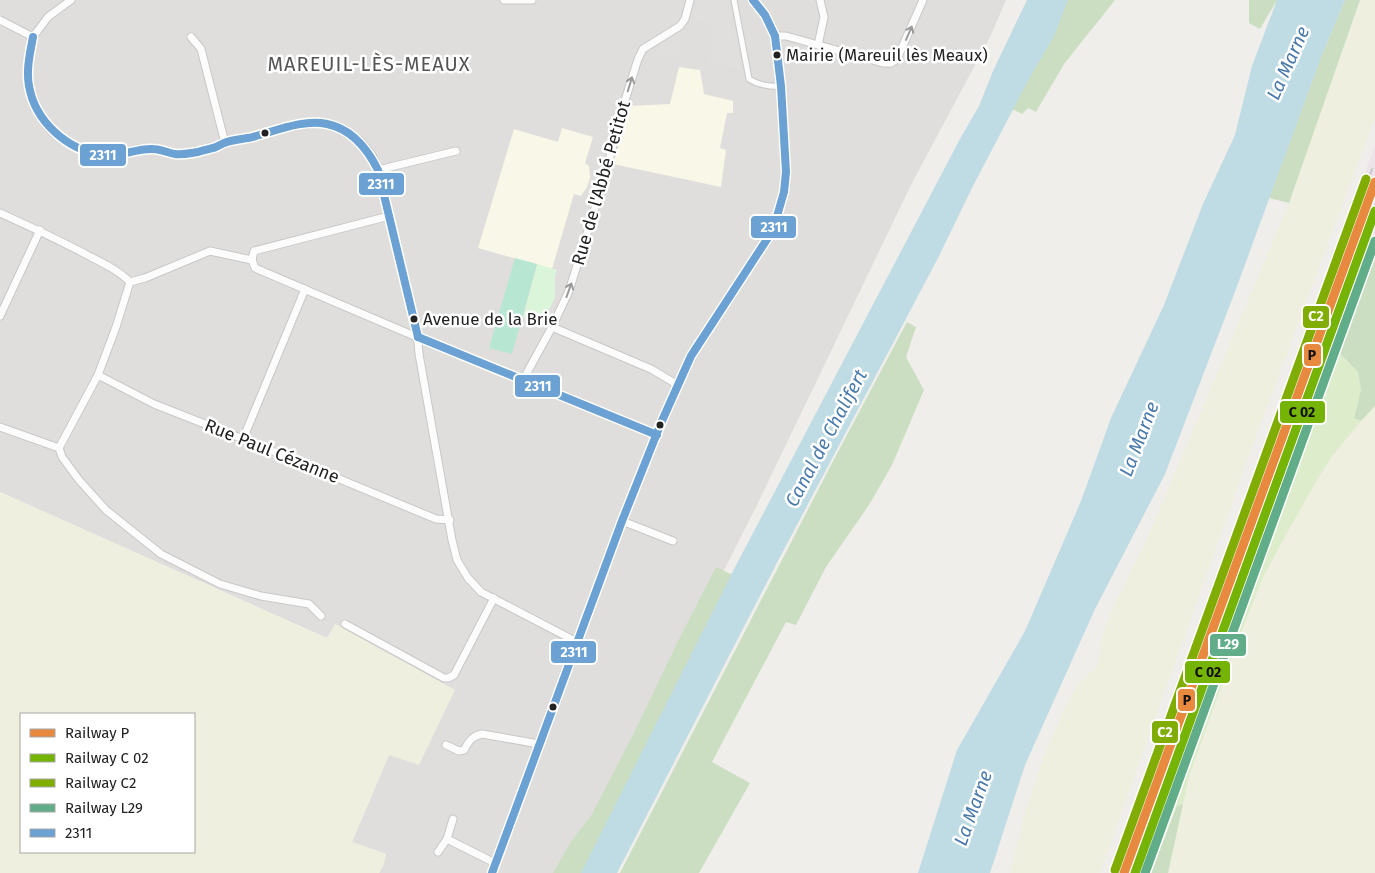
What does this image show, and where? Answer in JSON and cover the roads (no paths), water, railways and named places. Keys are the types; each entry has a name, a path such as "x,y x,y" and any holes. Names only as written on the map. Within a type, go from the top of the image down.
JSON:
{"street":[{"path":"70,0 48,17 33,37 28,74 33,100 44,122 52,132 76,147 102,155 117,155 137,149 157,149 178,154 211,149 225,143 255,137 279,129 306,124 326,123 343,129 361,142 372,156 378,170 418,337 419,354 450,520 452,540 458,560 468,578 481,592 577,642"},
{"path":"504,0 532,0"},
{"name":"Rue de l'Abbé Petitot","path":"523,380 562,309 576,272 638,59 643,49 680,26 685,19 690,0"},
{"path":"734,0 750,79 755,83 776,87 781,86"},
{"path":"492,873 622,521 678,384 691,356 773,230 784,192 786,172 781,86 775,36 765,15 753,0"},
{"path":"818,44 824,17 820,0"},
{"path":"775,36 786,36 891,64 897,59 923,0"},
{"path":"0,20 33,37"},
{"path":"191,37 201,49 225,143"},
{"path":"378,170 456,151"},
{"path":"0,213 40,230 123,274 130,282"},
{"path":"389,216 254,251 252,260 255,268 656,435"},
{"path":"0,316 40,230"},
{"path":"130,282 145,278 210,251 252,260"},
{"path":"130,282 98,375 59,448 62,457 106,510 161,554 220,584 261,596 309,604 321,616"},
{"path":"243,439 305,289"},
{"path":"552,327 651,369 678,384"},
{"name":"Rue Paul Cézanne","path":"98,375 154,404 436,519 450,520"},
{"path":"0,427 59,448"},
{"path":"622,521 673,541"},
{"path":"345,624 444,678 448,678 454,675 494,598"},
{"path":"446,745 459,751 464,750 470,739 482,734 539,744"},
{"path":"438,852 447,839 453,819"},
{"path":"447,839 495,863"}],"water":[{"name":"Canal de Chalifert","path":"1027,0 1068,0 1054,36 1029,79 973,186 938,258 780,557 617,873 581,873 732,573 979,106 993,71"},
{"name":"La Marne","path":"1277,0 1345,0 1322,55 1236,289 1165,474 1095,609 1025,765 990,873 918,873 957,750 1025,631 1081,501 1111,418 1164,305 1203,204 1235,135 1252,66"}],"railway":[{"path":"1116,873 1375,161"},
{"path":"1137,873 1375,218"}],"rail line":[{"name":"C2","path":"1115,870 1366,179"},
{"name":"P","path":"1124,873 1375,182"},
{"name":"L29","path":"1145,873 1375,241"}],"place":[{"name":"Mairie (Mareuil lès Meaux)","path":"777,55"},
{"name":"Avenue de la Brie","path":"414,319"}],"district":[{"name":"MAREUIL-LÈS-MEAUX","path":"369,64"}]}
